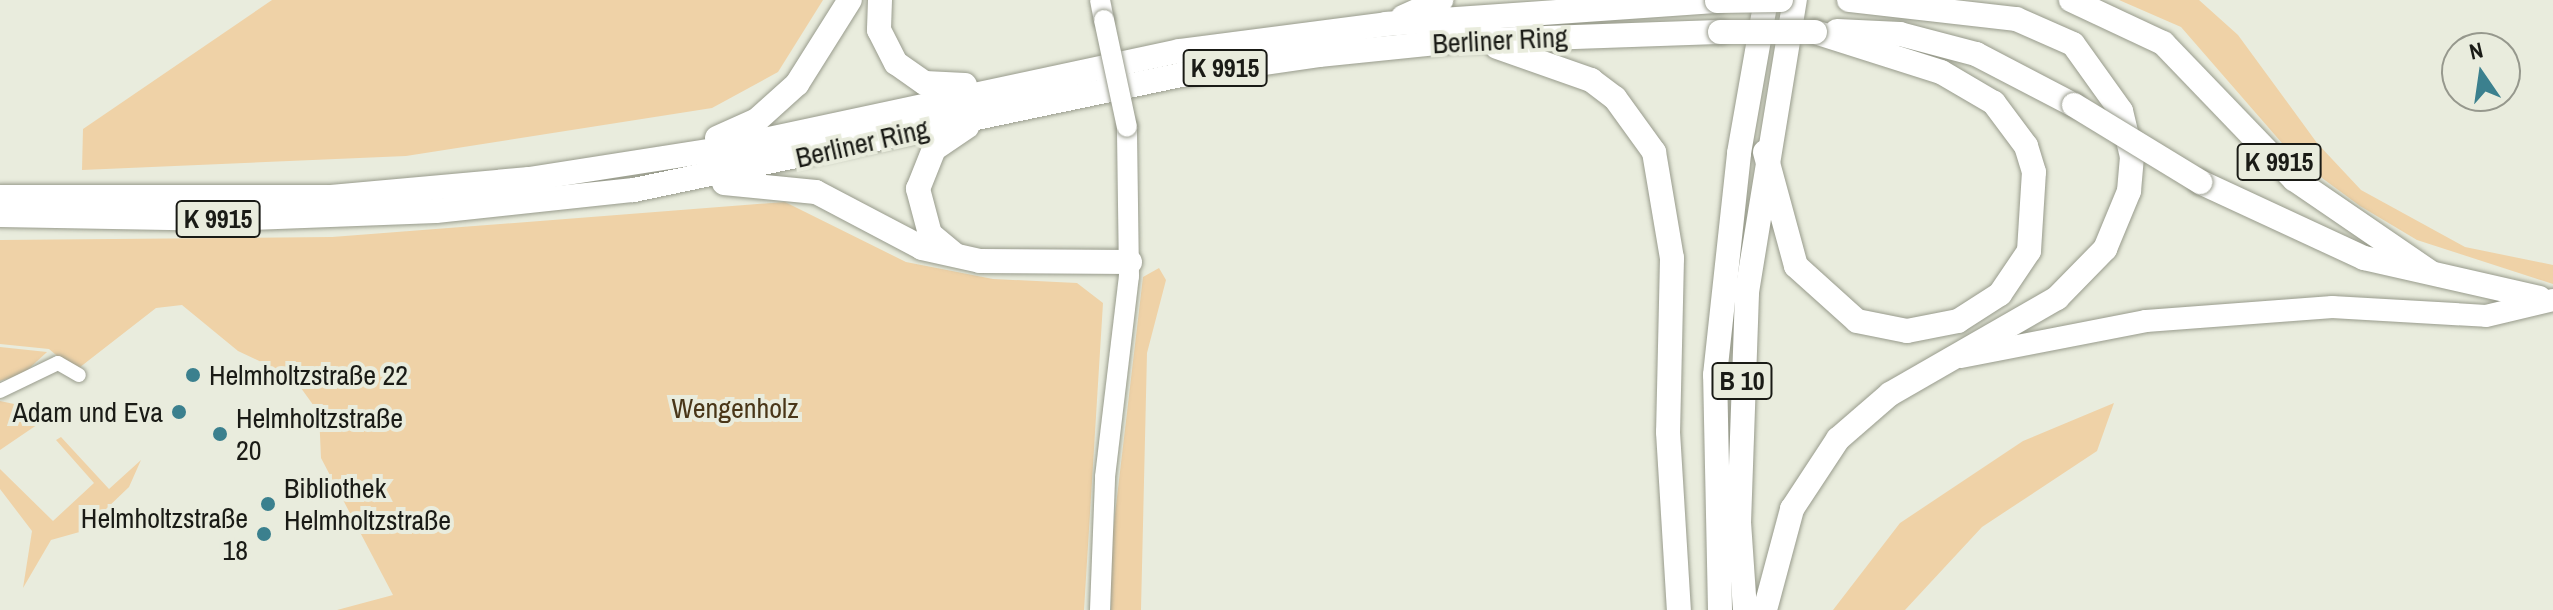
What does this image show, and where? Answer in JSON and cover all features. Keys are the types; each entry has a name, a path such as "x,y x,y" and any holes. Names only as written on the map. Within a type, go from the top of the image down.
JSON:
{"highway":[{"path":"625,167 732,133 767,113 797,84 850,0"},
{"path":"880,0 883,42 905,71 925,83 982,90"},
{"path":"1386,24 1441,0"},
{"name":"B 10","path":"1720,610 1715,375 1739,153 1766,0"},
{"name":"K 9915","path":"1714,1 1781,0"},
{"name":"B 10","path":"1745,610 1742,376 1765,152 1795,0"},
{"path":"1765,610 1777,551 1812,473 1865,411 2057,298 2105,249 2129,191 2128,132 2097,69 2049,30 2016,19 1849,0"},
{"name":"K 9915","path":"2071,0 2144,31 2194,69 2312,195 2430,272"},
{"name":"Berliner Ring","path":"0,197 331,197 625,167 1179,51 1386,24 1714,1"},
{"name":"Berliner Ring","path":"0,215 225,219 436,211 634,190 1181,75 1458,41 1720,32 1815,32 1863,39"},
{"path":"1765,152 1785,243 1812,288 1833,307 1857,321 1907,331 1958,321 2000,294 2035,228 2026,146 1994,103 1968,85 1863,39"},
{"name":"K 9915","path":"1863,39 1976,54 2074,105 2200,182 2325,243 2430,272 2547,299"},
{"path":"1458,41 1537,58 1591,80 1615,98 1654,152 1672,258 1668,432 1679,610"},
{"path":"960,257 923,221 920,172 945,138 996,112"},
{"path":"634,190 743,183 800,187 922,248 960,257 1130,262"}],"main road":[{"path":"1948,360 2146,321 2295,309 2477,317 2547,299"}],"street":[{"path":"1100,610 1105,477 1130,262 1127,127 1102,10"},
{"path":"0,391 58,363 79,375"}],"green space":[{"path":"272,0 823,0 778,72 712,108 406,156 82,170 83,129"},
{"path":"2119,0 2199,0 2238,35 2317,143 2361,190 2465,247 2553,265 2553,284 2417,240 2360,206 2295,158 2181,27"},
{"name":"Wengenholz","path":"785,202 906,262 993,279 1077,283 1103,303 1084,610 337,610 393,595 321,458 319,413 293,377 238,351 182,305 156,308 75,371 49,349 0,344 0,240 332,237"},
{"path":"1159,268 1166,280 1147,353 1141,610 1111,610 1111,548 1143,277"},
{"path":"0,347 47,352 23,374 0,381"},
{"path":"0,401 47,411 50,416 0,450"},
{"path":"2114,403 2097,451 1982,527 1905,610 1833,610 1900,523 2023,441"},
{"path":"61,437 109,489 141,460 129,487 83,531 51,540 23,588 32,531 0,489 0,469 53,521 94,483 56,440"}],"place":[{"name":"Helmholtzstraße 22","path":"193,375"},
{"name":"Adam und Eva","path":"179,412"},
{"name":"Helmholtzstraße 20","path":"220,434"},
{"name":"Bibliothek Helmholtzstraße","path":"268,504"},
{"name":"Helmholtzstraße 18","path":"264,534"}]}
